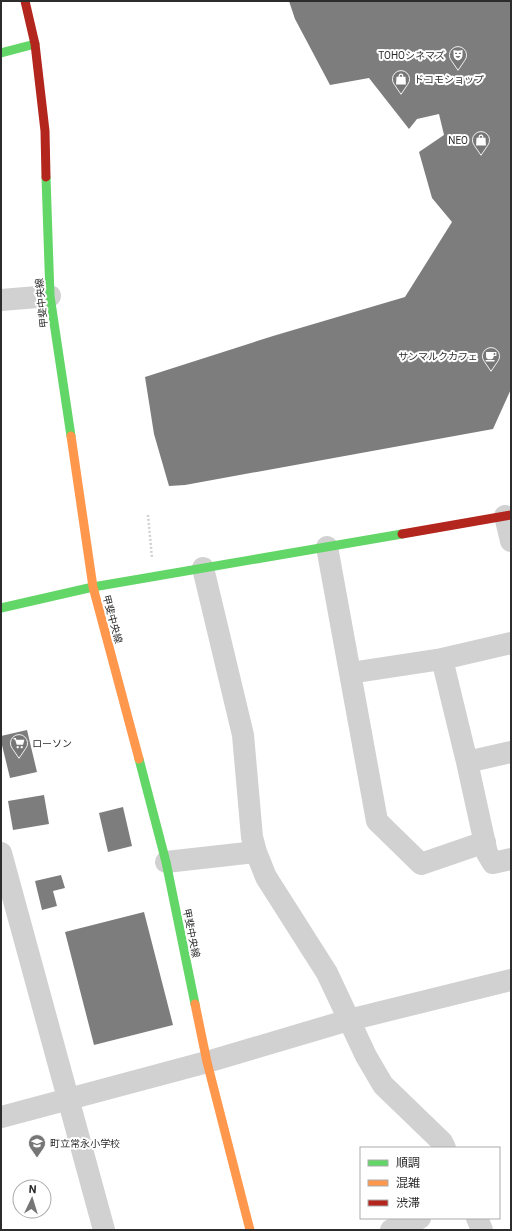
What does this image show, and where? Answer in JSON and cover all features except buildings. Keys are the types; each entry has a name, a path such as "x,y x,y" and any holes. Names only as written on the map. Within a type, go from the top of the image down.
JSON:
{"main road":[{"name":"甲斐中央線","path":"25,1 35,44 45,131 50,296 93,587 166,862 206,1062 250,1230"},
{"path":"1,53 35,44"},
{"path":"1,608 93,587 508,516"}],"street":[{"path":"1,300 50,296"},
{"path":"508,516 511,541"},
{"path":"327,547 377,821 421,864 485,842"},
{"path":"203,568 243,735 252,837 266,877 327,973 366,1056 383,1085 442,1142 444,1147"},
{"path":"350,673 442,659 511,643"},
{"path":"442,659 487,853 493,863 511,859"},
{"path":"467,762 511,752"},
{"path":"166,862 256,852"},
{"path":"1,853 10,925 69,1099 104,1230"},
{"path":"1,1117 206,1062 349,1020 511,980"},
{"path":"391,1230 418,1219"},
{"path":"477,1219 482,1230"}],"path":[{"path":"148,515 153,564"}],"traffic: fast":[{"path":"1,53 35,44"},
{"path":"46,177 50,296 71,436"},
{"path":"1,608 93,587 402,534"},
{"path":"139,759 166,862 195,1004"}],"traffic: slow":[{"path":"71,436 93,587 139,759"},
{"path":"195,1004 207,1062 250,1230"}],"traffic: jam":[{"path":"25,1 35,44 45,131 46,177"},
{"path":"402,534 511,515"}],"place":[{"name":"TOHOシネマズ","path":"458,70"},
{"name":"ドコモショップ","path":"401,94"},
{"name":"NEO","path":"481,155"},
{"name":"サンマルクカフェ","path":"491,371"},
{"name":"ローソン","path":"19,758"},
{"name":"町立常永小学校","path":"37,1158"}]}
